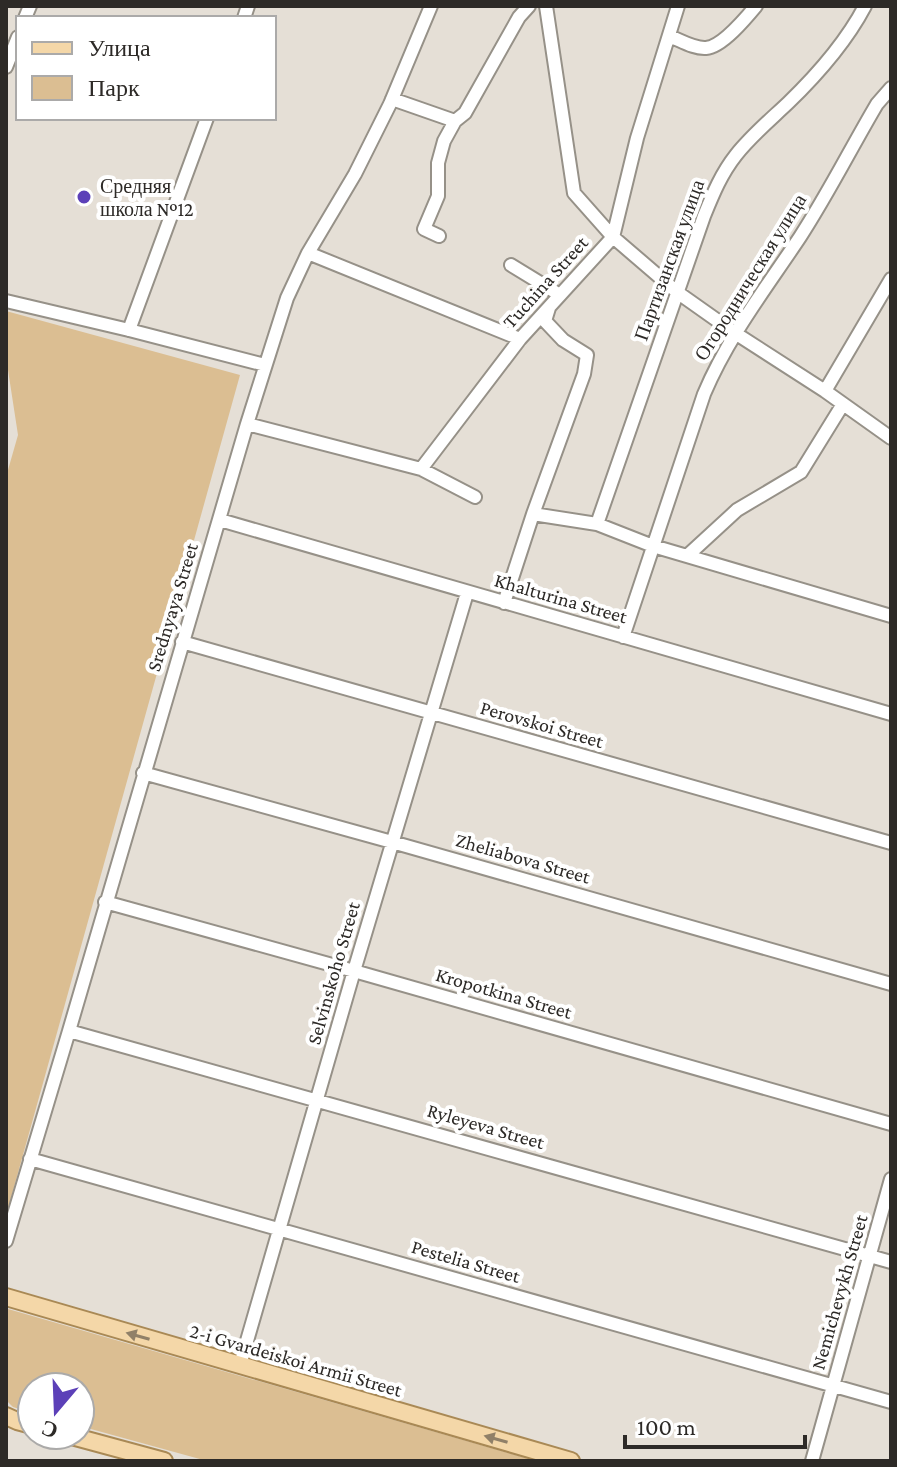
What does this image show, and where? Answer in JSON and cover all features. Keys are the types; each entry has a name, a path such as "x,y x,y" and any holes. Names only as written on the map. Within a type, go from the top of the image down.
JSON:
{"main road":[{"name":"2-i Gvardeiskoi Armii Street","path":"7,1300 571,1461"},
{"path":"96,1443 164,1461"}],"street":[{"name":"Srednyaya Street","path":"6,1241 258,385 287,298 308,253 355,174 392,99 431,6"},
{"path":"439,236 424,229 438,196 438,163 444,141 455,121 465,113 519,17 529,6"},
{"path":"546,6 574,193 613,237 677,292 891,438"},
{"name":"Tuchina Street","path":"421,469 520,339 613,237 637,138 678,6"},
{"path":"669,36 693,46 708,48 723,40 756,6"},
{"name":"Партизанская улица","path":"597,524 718,182 754,134 831,57 865,6"},
{"path":"6,67 16,42"},
{"name":"Огородническая улица","path":"623,637 716,366 802,234 877,104 891,88"},
{"path":"392,99 455,121"},
{"path":"129,330 206,120"},
{"path":"308,253 520,339"},
{"path":"511,265 560,295"},
{"path":"825,391 891,279"},
{"path":"6,301 265,365"},
{"path":"878,303 891,312"},
{"path":"504,603 584,374 587,355 563,340 545,321 549,308"},
{"path":"240,359 270,350"},
{"path":"240,359 254,370 258,385"},
{"path":"687,556 737,510 801,472 843,404"},
{"path":"247,424 421,469 475,497"},
{"path":"533,514 597,524 653,546 891,616"},
{"name":"Khalturina Street","path":"220,520 891,714"},
{"name":"Selvinskoho Street","path":"240,1365 467,593"},
{"name":"Perovskoi Street","path":"182,642 891,843"},
{"name":"Zheliabova Street","path":"143,773 891,984"},
{"name":"Kropotkina Street","path":"105,902 891,1124"},
{"name":"Ryleyeva Street","path":"69,1031 891,1262"},
{"name":"Pestelia Street","path":"30,1159 891,1402"},
{"name":"Nemichevykh Street","path":"812,1461 891,1179"}],"green space":[{"path":"6,311 240,375 6,1216 6,477 18,435 6,357"},
{"path":"6,1310 536,1461 207,1461 96,1430 96,1371 16,1371 16,1408 6,1400"}],"place":[{"name":"Средняя школа №12","path":"84,197"}]}
